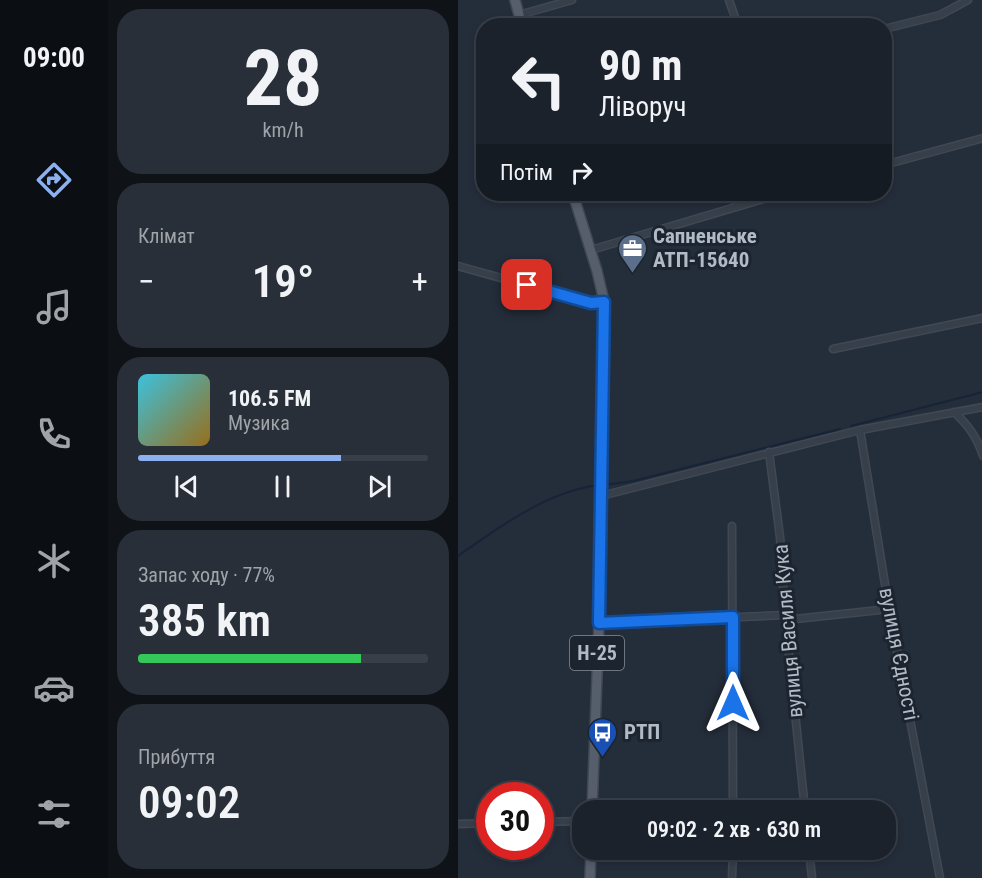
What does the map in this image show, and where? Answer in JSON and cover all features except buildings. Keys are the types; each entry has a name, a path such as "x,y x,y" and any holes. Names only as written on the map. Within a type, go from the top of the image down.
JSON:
{"main road":[{"path":"515,0 520,18"},
{"name":"Н-25","path":"575,201 604,302 599,623 592,800"},
{"path":"590,878 591,860"}],"street":[{"path":"519,15 572,0"},
{"path":"729,0 735,18"},
{"path":"892,27 940,15 968,0"},
{"path":"892,163 983,138"},
{"path":"736,201 736,206"},
{"path":"591,250 754,201"},
{"path":"458,266 591,303 604,302"},
{"path":"833,349 983,318"},
{"path":"601,489 860,430 983,407"},
{"path":"954,412 967,424 979,443 983,456"},
{"name":"вулиця Єдності","path":"860,430 889,609 940,878"},
{"name":"вулиця Василя Кука","path":"769,452 780,537 804,800"},
{"path":"732,526 733,800"},
{"path":"599,623 733,617 786,618 889,609"},
{"path":"554,822 572,821"},
{"path":"458,824 476,824"},
{"path":"732,860 732,878"},
{"path":"810,860 812,878"}],"waterway":[{"path":"851,426 983,392"},
{"path":"604,485 633,481 840,429"},
{"path":"458,556 507,522 543,502 599,485"}],"place":[{"name":"Сапненське АТП-15640","path":"632,274"},
{"name":"РТП","path":"603,758"}],"route":[{"path":"527,285 591,303 604,302 599,623 733,617 733,703"}]}
